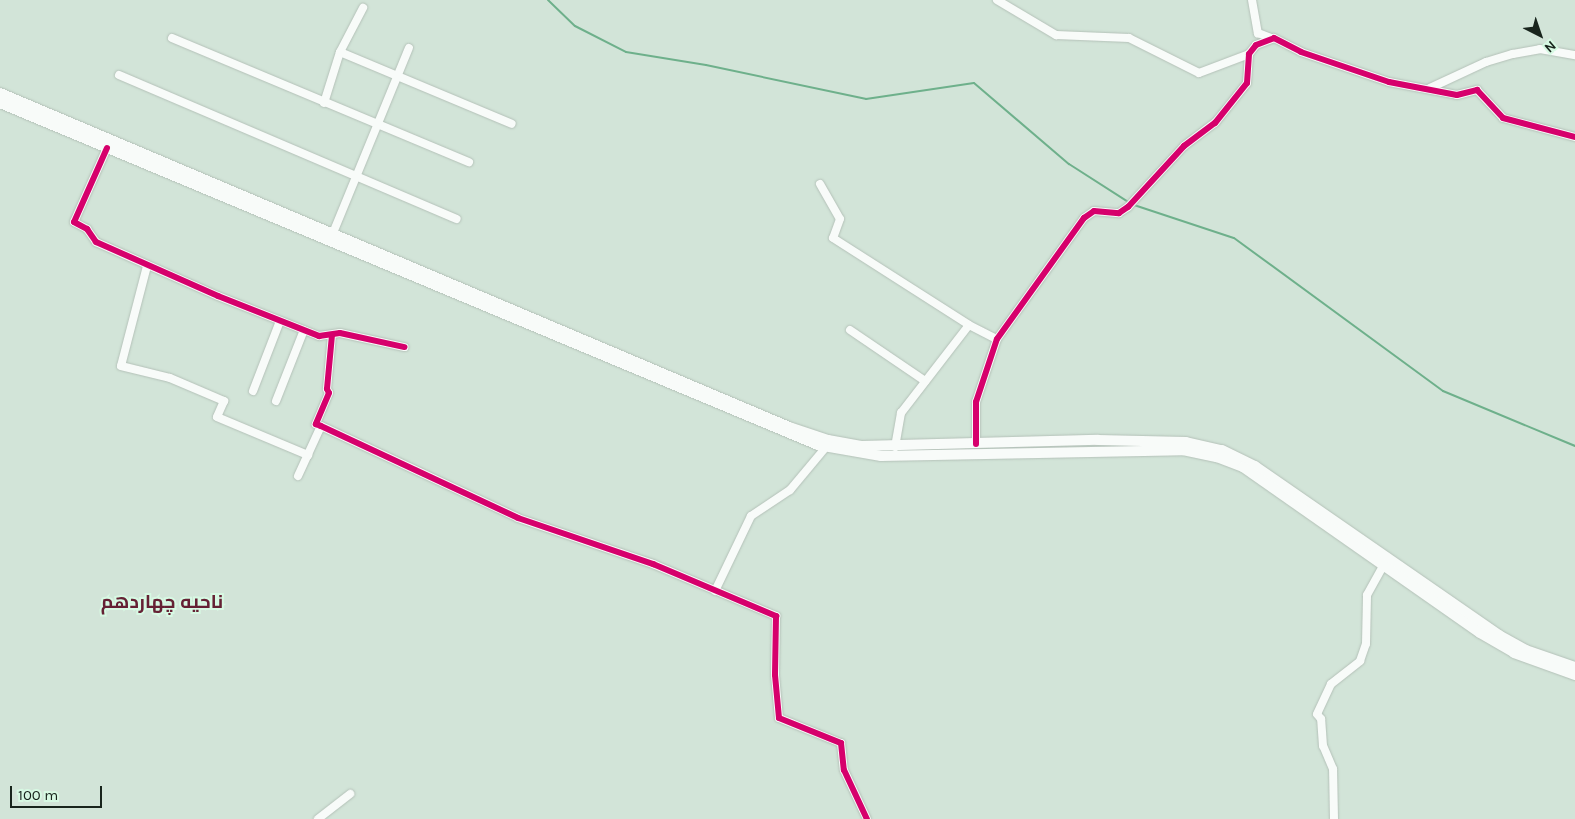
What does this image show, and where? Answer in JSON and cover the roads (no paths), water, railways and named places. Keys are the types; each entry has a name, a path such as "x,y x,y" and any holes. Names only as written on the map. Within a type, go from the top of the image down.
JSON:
{"main road":[{"path":"0,93 789,427 837,442 862,446 895,447 976,444 1186,442 1222,450 1255,466 1385,563 1499,635 1526,650 1575,667"},
{"path":"0,103 776,430 826,447 881,456 1183,450 1217,457 1243,467 1514,653 1575,675"}],"street":[{"path":"997,0 1056,35 1130,38 1199,73 1250,54"},
{"path":"1252,0 1258,32 1301,52 1390,82 1457,94 1477,90 1503,118 1575,137"},
{"path":"324,103 340,52 363,8"},
{"path":"172,38 324,103 470,162"},
{"path":"976,444 976,402 997,339 1084,218 1094,210 1120,213 1184,146 1215,123 1247,83 1250,54 1256,44 1270,38"},
{"path":"333,233 409,48"},
{"path":"1430,88 1486,62 1512,54 1540,49 1575,54"},
{"path":"340,52 512,124"},
{"path":"119,75 457,219"},
{"path":"108,148 74,222 87,229 96,242 147,266 319,336 340,332 404,347"},
{"path":"820,184 840,219 833,238 968,325 997,339"},
{"path":"147,266 121,366 170,378 224,401 217,417 308,455"},
{"path":"253,391 280,321"},
{"path":"895,447 900,413 968,325"},
{"path":"276,401 304,330"},
{"path":"850,330 926,381"},
{"path":"332,335 326,390 329,393 316,424 518,518 653,564 776,616 775,675 779,718 841,742 844,770 867,819"},
{"path":"298,476 321,426"},
{"path":"714,590 751,516 790,490 826,447"},
{"path":"1334,819 1332,809 1333,769 1323,746 1321,719 1317,714 1331,684 1360,661 1366,644 1367,595 1385,563"},
{"path":"318,819 350,794"}],"waterway":[{"path":"548,0 575,26 626,52 706,65 866,99 974,83 1069,164 1130,203"},
{"path":"1134,205 1234,238 1443,391 1575,446"}],"district":[{"name":"ناحیه چهاردهم","path":"162,603"}]}
